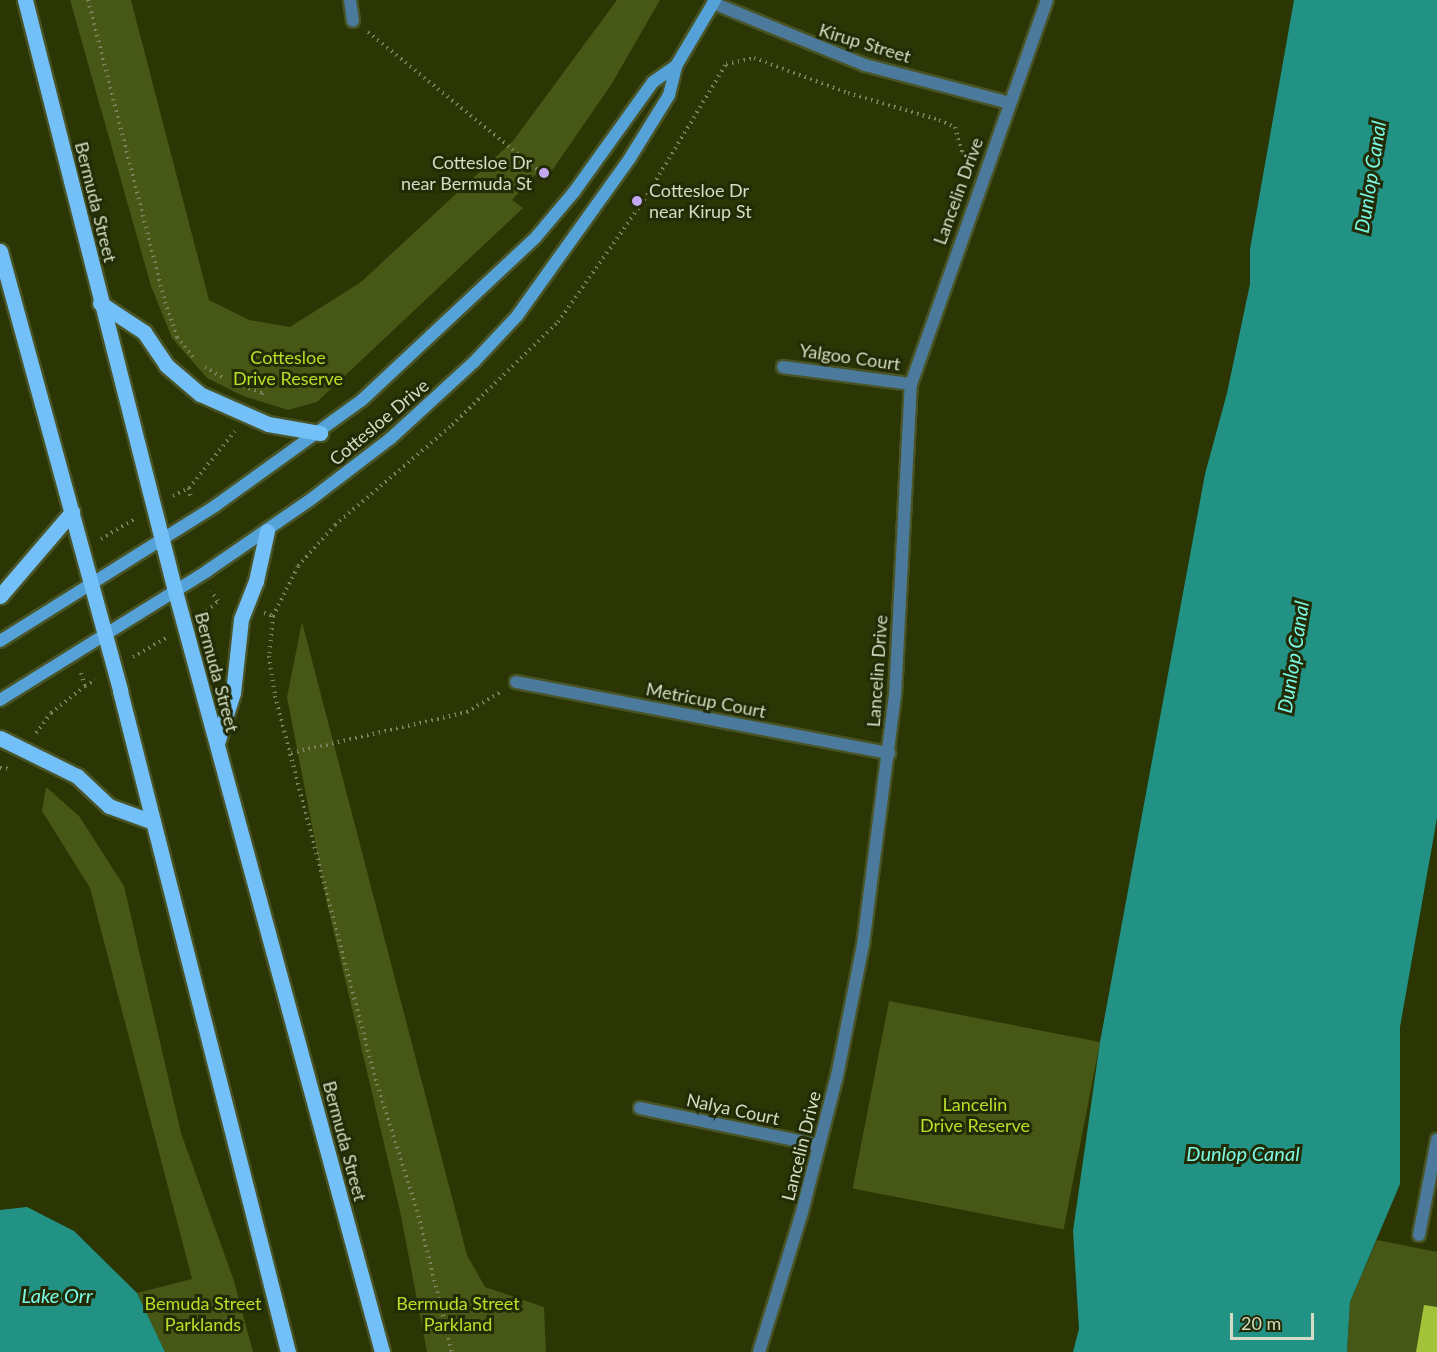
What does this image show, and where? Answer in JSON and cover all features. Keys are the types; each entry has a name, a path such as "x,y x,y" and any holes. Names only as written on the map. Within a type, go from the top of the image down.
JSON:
{"main road":[{"name":"Bermuda Street","path":"25,0 100,303 175,591 382,1352"},
{"name":"Cottesloe Drive","path":"0,700 267,531 391,438 498,337 567,249 630,158 669,95 676,66 714,2"},
{"name":"Cottesloe Drive","path":"0,641 162,541 320,433 414,354 528,245 574,192 653,82 676,66"},
{"path":"0,251 114,669 288,1352"},
{"path":"100,303 144,332 166,365 200,394 268,424 320,433"},
{"path":"0,596 72,512"},
{"path":"217,743 233,693 241,619 256,581 267,531"},
{"path":"0,738 77,776 109,806 153,822"}],"street":[{"path":"350,0 353,21"},
{"name":"Lancelin Drive","path":"759,1352 802,1212 851,1015 889,753 911,384 987,164 1047,0"},
{"name":"Kirup Street","path":"714,2 864,65 1010,103"},
{"name":"Yalgoo Court","path":"783,367 911,384"},
{"name":"Metricup Court","path":"516,682 889,753"},
{"name":"Nalya Court","path":"640,1108 818,1145"},
{"path":"1419,1235 1437,1140"}],"path":[{"path":"88,0 177,337 208,369 263,393 255,403"},
{"path":"353,21 544,175"},
{"path":"682,130 726,64 754,58 956,127 962,152 987,164"},
{"path":"81,550 198,482 235,430"},
{"path":"189,488 195,519"},
{"path":"35,734 51,713 85,686 185,626 218,601 212,597 207,571"},
{"path":"273,616 269,656 291,753 452,1352"},
{"path":"76,652 85,686"},
{"path":"291,753 467,712 516,682"}],"green space":[{"name":"Cottesloe Drive Reserve","path":"70,0 131,0 209,300 249,320 290,327 361,282 513,141 617,0 660,0 611,85 544,182 535,175 512,200 523,208 317,402 288,410 243,396 207,378 172,338 151,286"},
{"name":"Bermuda Street Parkland","path":"302,622 467,1255 485,1287 544,1307 546,1352 427,1352 400,1211 327,903 287,697"},
{"name":"Bemuda Street Parklands","path":"46,787 79,816 124,886 181,1133 234,1281 253,1352 165,1352 137,1293 192,1279 90,888 42,811"},
{"name":"Lancelin Drive Reserve","path":"889,1001 1100,1042 1064,1230 853,1188"},
{"path":"1377,1240 1437,1252 1437,1352 1347,1352 1350,1302"}],"water":[{"name":"Dunlop Canal","path":"1294,0 1437,0 1437,818 1400,1027 1400,1184 1350,1302 1347,1352 1073,1352 1079,1329 1073,1231 1100,1042 1205,474 1227,393 1250,284 1250,249"},
{"name":"Lake Orr","path":"27,1207 74,1231 137,1293 165,1352 0,1352 0,1210"}],"building":[{"path":"1424,1305 1437,1307 1437,1352 1416,1352"}],"place":[{"name":"Cottesloe Dr near Bermuda St","path":"544,173"},
{"name":"Cottesloe Dr near Kirup St","path":"637,201"}]}
